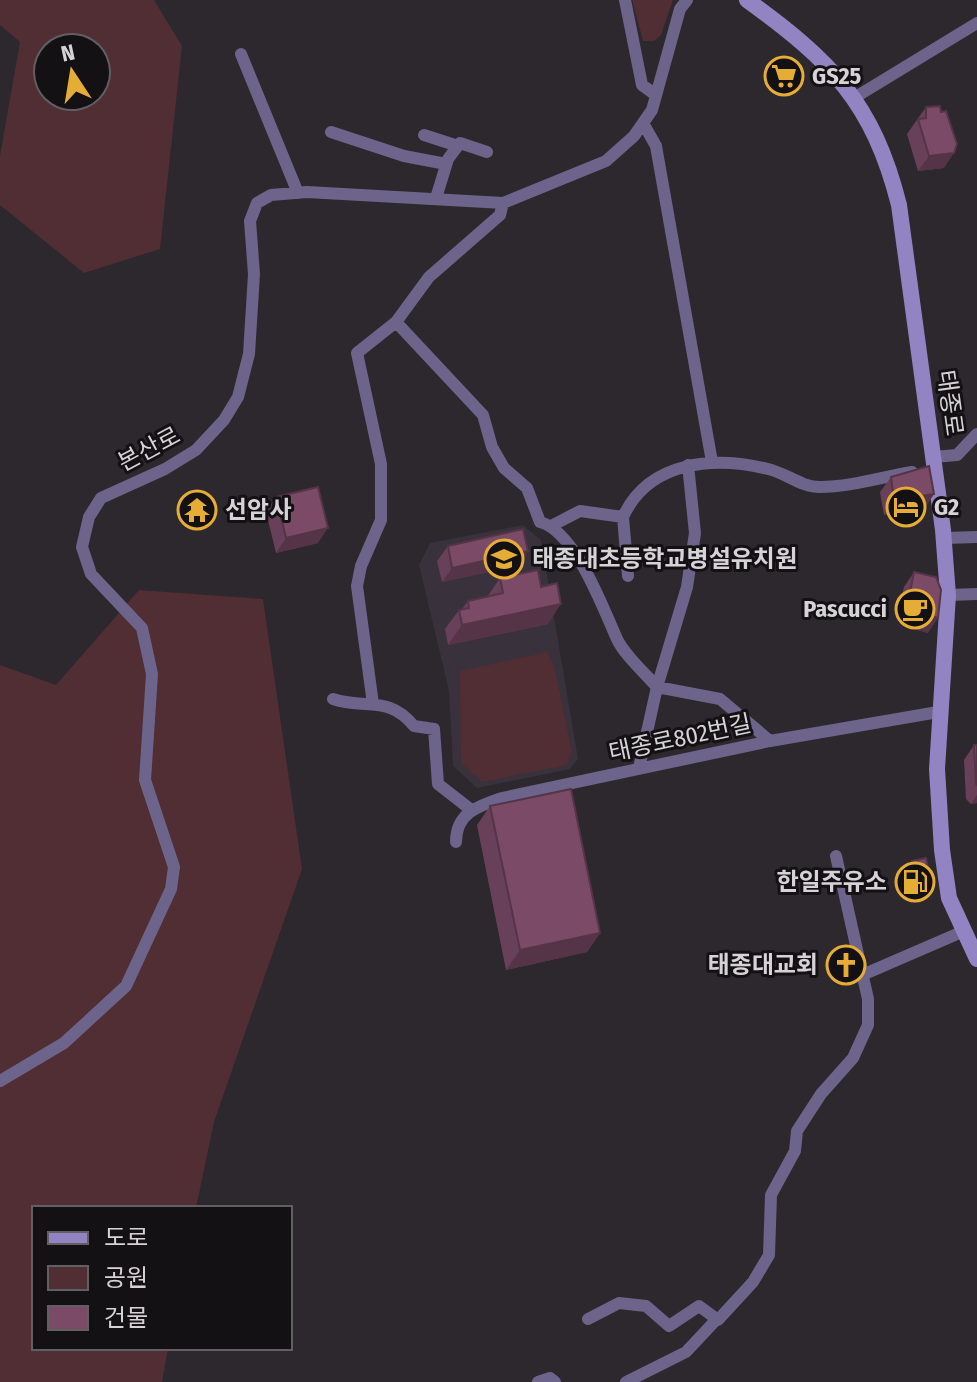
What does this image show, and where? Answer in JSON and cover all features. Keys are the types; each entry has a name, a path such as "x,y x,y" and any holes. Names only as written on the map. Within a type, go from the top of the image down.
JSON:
{"main road":[{"name":"태종로","path":"747,0 802,40 834,72 854,98 887,158 899,205 944,538 948,595 938,712 942,850 949,898 977,959"}],"street":[{"path":"625,0 642,85 656,95"},
{"name":"본산로","path":"0,1081 64,1043 126,986 171,889 174,867 145,780 152,674 142,628 91,574 82,547 89,517 101,498 165,469 196,450 224,420 238,397 249,354 254,274 250,221 257,203 271,195 298,193 503,203 606,161 643,123 656,95 680,9 687,0"},
{"path":"854,98 977,23"},
{"path":"241,54 298,193"},
{"path":"643,123 656,146 712,462"},
{"path":"331,132 404,156 446,164"},
{"path":"424,135 458,146"},
{"path":"436,198 446,164 460,143 487,152"},
{"path":"373,704 357,586 361,566 381,520 381,464 357,353 396,322 429,277 500,215 503,203"},
{"path":"396,322 483,415 492,447 504,468 527,488 547,524 567,539 609,615 618,641 657,687 720,699 770,741"},
{"path":"628,576 623,517 652,482 675,468 712,462 770,469 820,487 934,463 957,455 977,434"},
{"path":"639,768 657,687 687,587 695,533 688,465"},
{"path":"547,524 580,511 623,517"},
{"path":"944,538 977,537"},
{"path":"948,595 977,594"},
{"path":"333,699 349,704 388,705 404,714 414,726 434,729 438,784 470,809 456,831 456,842"},
{"name":"태종로802번길","path":"470,809 502,798 639,768 770,741 938,712"},
{"path":"626,1382 686,1352 753,1282 769,1255 771,1195 795,1151 797,1131 821,1094 853,1058 868,1025 868,999 860,976 836,856"},
{"path":"860,976 964,931"},
{"path":"588,1319 619,1303 646,1306 669,1326 699,1306 716,1320"},
{"path":"538,1382 550,1378 555,1382"}],"shaded area":[{"path":"523,525 541,540 578,759 570,769 477,788 453,766 449,691 419,565 430,543"}],"green space":[{"path":"0,0 154,0 182,46 160,249 84,273 0,205 0,156 20,42 0,25"},
{"path":"632,0 673,0 661,35 654,41 643,41"},
{"path":"139,590 263,599 302,869 214,1122 196,1206 32,1206 32,1350 168,1350 162,1382 0,1382 0,665 56,685"},
{"path":"547,652 554,665 572,752 567,765 482,782 461,763 460,671"}],"building":[{"path":"940,106 941,112 946,111 957,144 954,153 929,156 918,119 926,118 926,107"},
{"path":"929,466 934,494 894,500 891,477"},
{"path":"318,487 328,528 286,538 276,497"},
{"path":"523,529 528,551 452,568 448,546"},
{"path":"538,570 541,587 557,583 561,604 462,625 459,610 469,608 468,601 503,593 500,578"},
{"path":"914,572 936,577 941,590 938,618 911,610 909,597"},
{"path":"974,745 977,745 977,785 976,784"},
{"path":"571,789 600,933 520,950 490,806"},
{"path":"926,858 932,888 918,891 912,861"}],"place":[{"name":"GS25","path":"784,76"},
{"name":"G2","path":"906,507"},
{"name":"선암사","path":"197,510"},
{"name":"태종대초등학교병설유치원","path":"504,559"},
{"name":"Pascucci","path":"915,609"},
{"name":"한일주유소","path":"915,882"},
{"name":"태종대교회","path":"846,965"}]}
